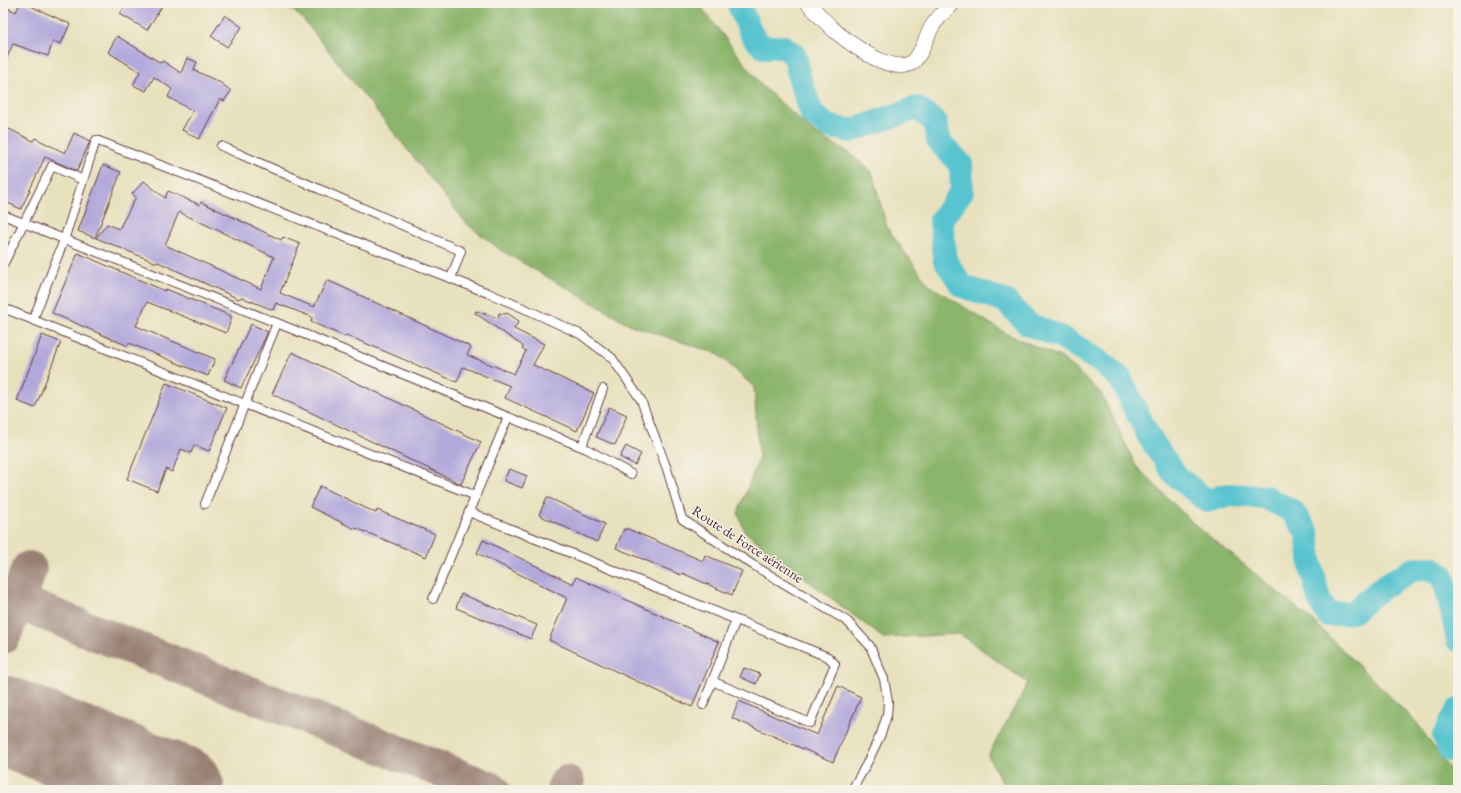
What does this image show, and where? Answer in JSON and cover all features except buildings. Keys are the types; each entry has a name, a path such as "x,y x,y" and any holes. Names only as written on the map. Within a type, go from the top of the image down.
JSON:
{"street":[{"path":"808,3 835,31 858,48 881,61 898,66 909,64 915,60 932,28 942,13 953,3"}],"lane":[{"name":"Route de Force aérienne","path":"83,180 96,140 530,310 580,334 612,358 641,400 667,469 682,519 753,565 847,621 870,646 884,679 888,702 887,715 878,740 852,790"},
{"path":"221,146 462,251 451,278"},
{"path":"3,265 52,166 83,180 64,240 33,320"},
{"path":"3,215 277,323 582,446 631,474"},
{"path":"3,308 476,496"},
{"path":"205,504 277,323"},
{"path":"582,446 603,388"},
{"path":"433,599 508,417"},
{"path":"469,512 828,657 836,664 810,723 712,681"},
{"path":"703,705 736,620"}],"green space":[{"path":"284,3 698,3 763,87 815,133 850,153 872,172 887,228 929,285 1007,334 1062,358 1101,393 1136,466 1194,524 1313,621 1416,722 1455,777 1458,783 1458,790 1006,790 988,756 1028,683 960,634 883,638 745,532 738,513 759,458 754,387 718,354 631,325 502,251 467,224 303,19"}],"waterway":[{"path":"738,3 752,35 763,47 784,47 795,56 800,79 812,114 828,126 850,131 917,108 935,122 938,141 961,164 962,191 941,220 945,260 962,286 1005,301 1028,324 1060,337 1098,360 1120,378 1148,435 1175,475 1207,501 1227,495 1265,497 1292,511 1307,532 1311,566 1319,599 1328,615 1353,612 1384,586 1412,570 1432,568 1443,576 1458,640"},
{"path":"1458,710 1444,736 1450,750 1458,750"}],"taxiway":[{"path":"3,636 29,569"},
{"path":"3,596 492,790"},
{"path":"564,790 567,783"}],"runway":[{"path":"3,720 180,790"}]}
